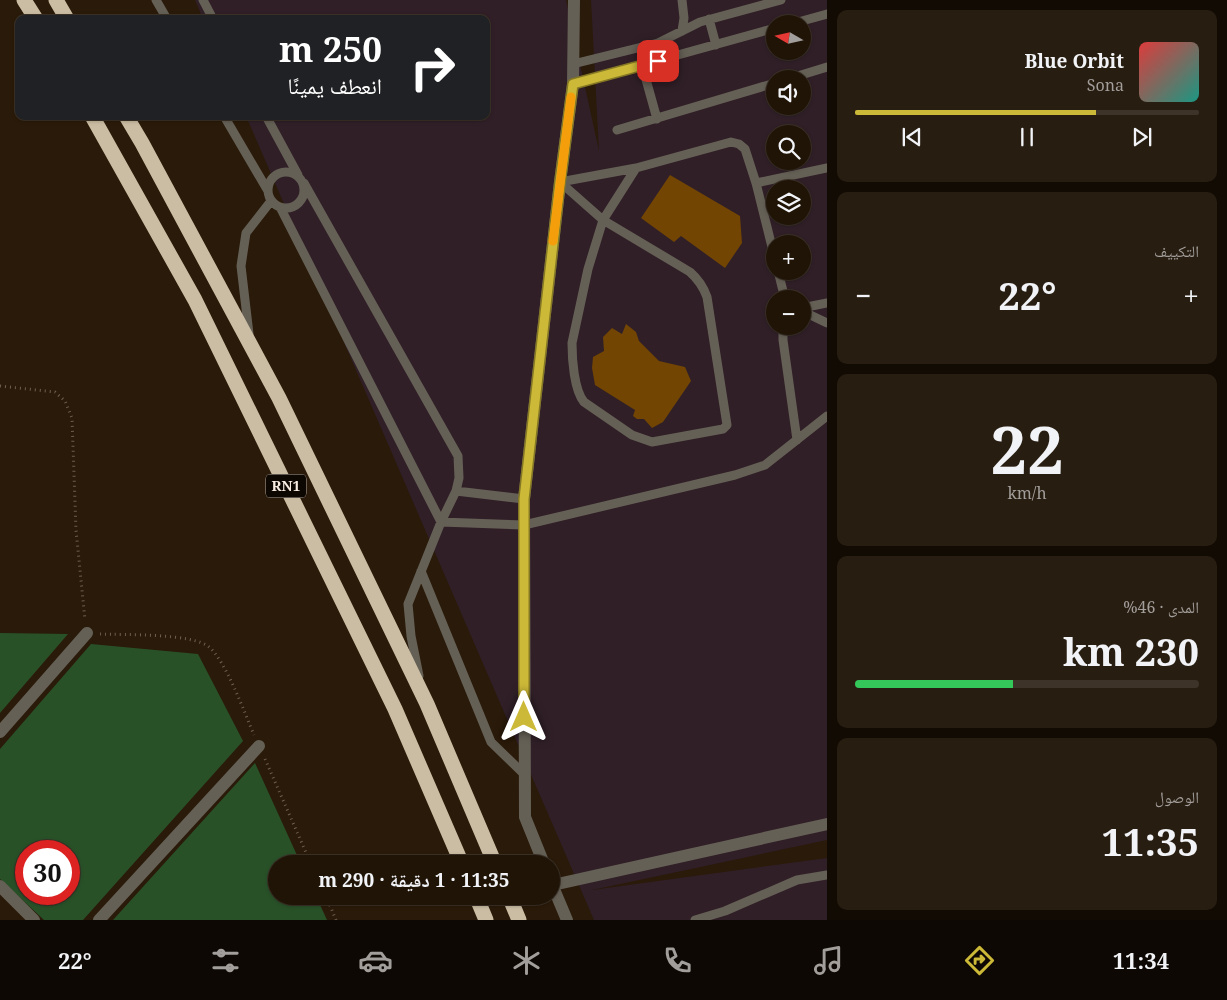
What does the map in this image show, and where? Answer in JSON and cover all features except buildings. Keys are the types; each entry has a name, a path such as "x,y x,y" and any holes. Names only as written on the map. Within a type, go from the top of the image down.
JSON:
{"highway":[{"path":"24,0 33,15"},
{"path":"56,0 65,15"},
{"name":"RN1","path":"94,120 195,300 395,709 458,855"},
{"name":"RN1","path":"128,120 279,398 422,694 491,855"},
{"path":"480,905 486,920"},
{"path":"513,905 519,920"}],"street":[{"path":"540,855 525,817 524,499 573,84 574,0"},
{"path":"0,732 87,633"},
{"path":"99,920 259,746"},
{"path":"560,881 827,824"},
{"path":"1,890 34,920"},
{"path":"560,902 568,920"}],"lane":[{"path":"156,0 165,15"},
{"path":"203,0 211,15"},
{"path":"682,0 684,18 682,31"},
{"path":"573,64 658,43 709,19 781,0"},
{"path":"811,18 827,14"},
{"path":"709,19 716,45"},
{"path":"573,84 766,31"},
{"path":"642,65 657,119"},
{"path":"811,72 827,67"},
{"path":"616,130 766,86"},
{"path":"226,120 268,191 271,201 280,207 290,208 299,203 304,194 304,183"},
{"path":"268,120 458,456 459,478 456,492 441,522 408,604 411,636 422,694"},
{"path":"560,182 636,168 731,142 739,144 745,149 769,235"},
{"path":"560,182 603,220 697,278 707,297 728,425 723,429 652,442 632,435 579,397 572,355 572,343 588,270 603,220 636,168"},
{"path":"756,183 827,168"},
{"path":"268,191 270,181 277,174 288,171 298,175"},
{"path":"251,347 241,266 246,233 271,201"},
{"path":"280,207 441,522"},
{"path":"811,307 827,303"},
{"path":"811,315 827,323"},
{"path":"783,335 798,440"},
{"path":"441,522 524,525 736,475 765,465 827,416"},
{"path":"456,492 524,499"},
{"path":"421,571 491,742 524,774"},
{"path":"695,920 725,911 797,880 827,875"}],"path":[{"path":"0,386 55,392 65,402 72,418 76,530 87,633 190,638 208,646 218,658 229,679 307,855"},
{"path":"330,905 336,920"}],"shaded area":[{"path":"195,0 566,0 599,151 591,0 827,0 827,840 592,890 827,858 827,920 594,920 248,120 490,120 490,15 201,15"}],"green space":[{"path":"0,633 68,634 0,713"},
{"path":"91,644 198,654 243,741 83,920 44,920 28,905 80,905 80,840 15,840 15,893 0,879 0,749"},
{"path":"255,763 297,855 268,855 268,905 320,905 327,920 113,920"}],"slow traffic":[{"path":"553,241 571,97"}],"route":[{"path":"524,717 524,499 573,84 658,61"}]}
